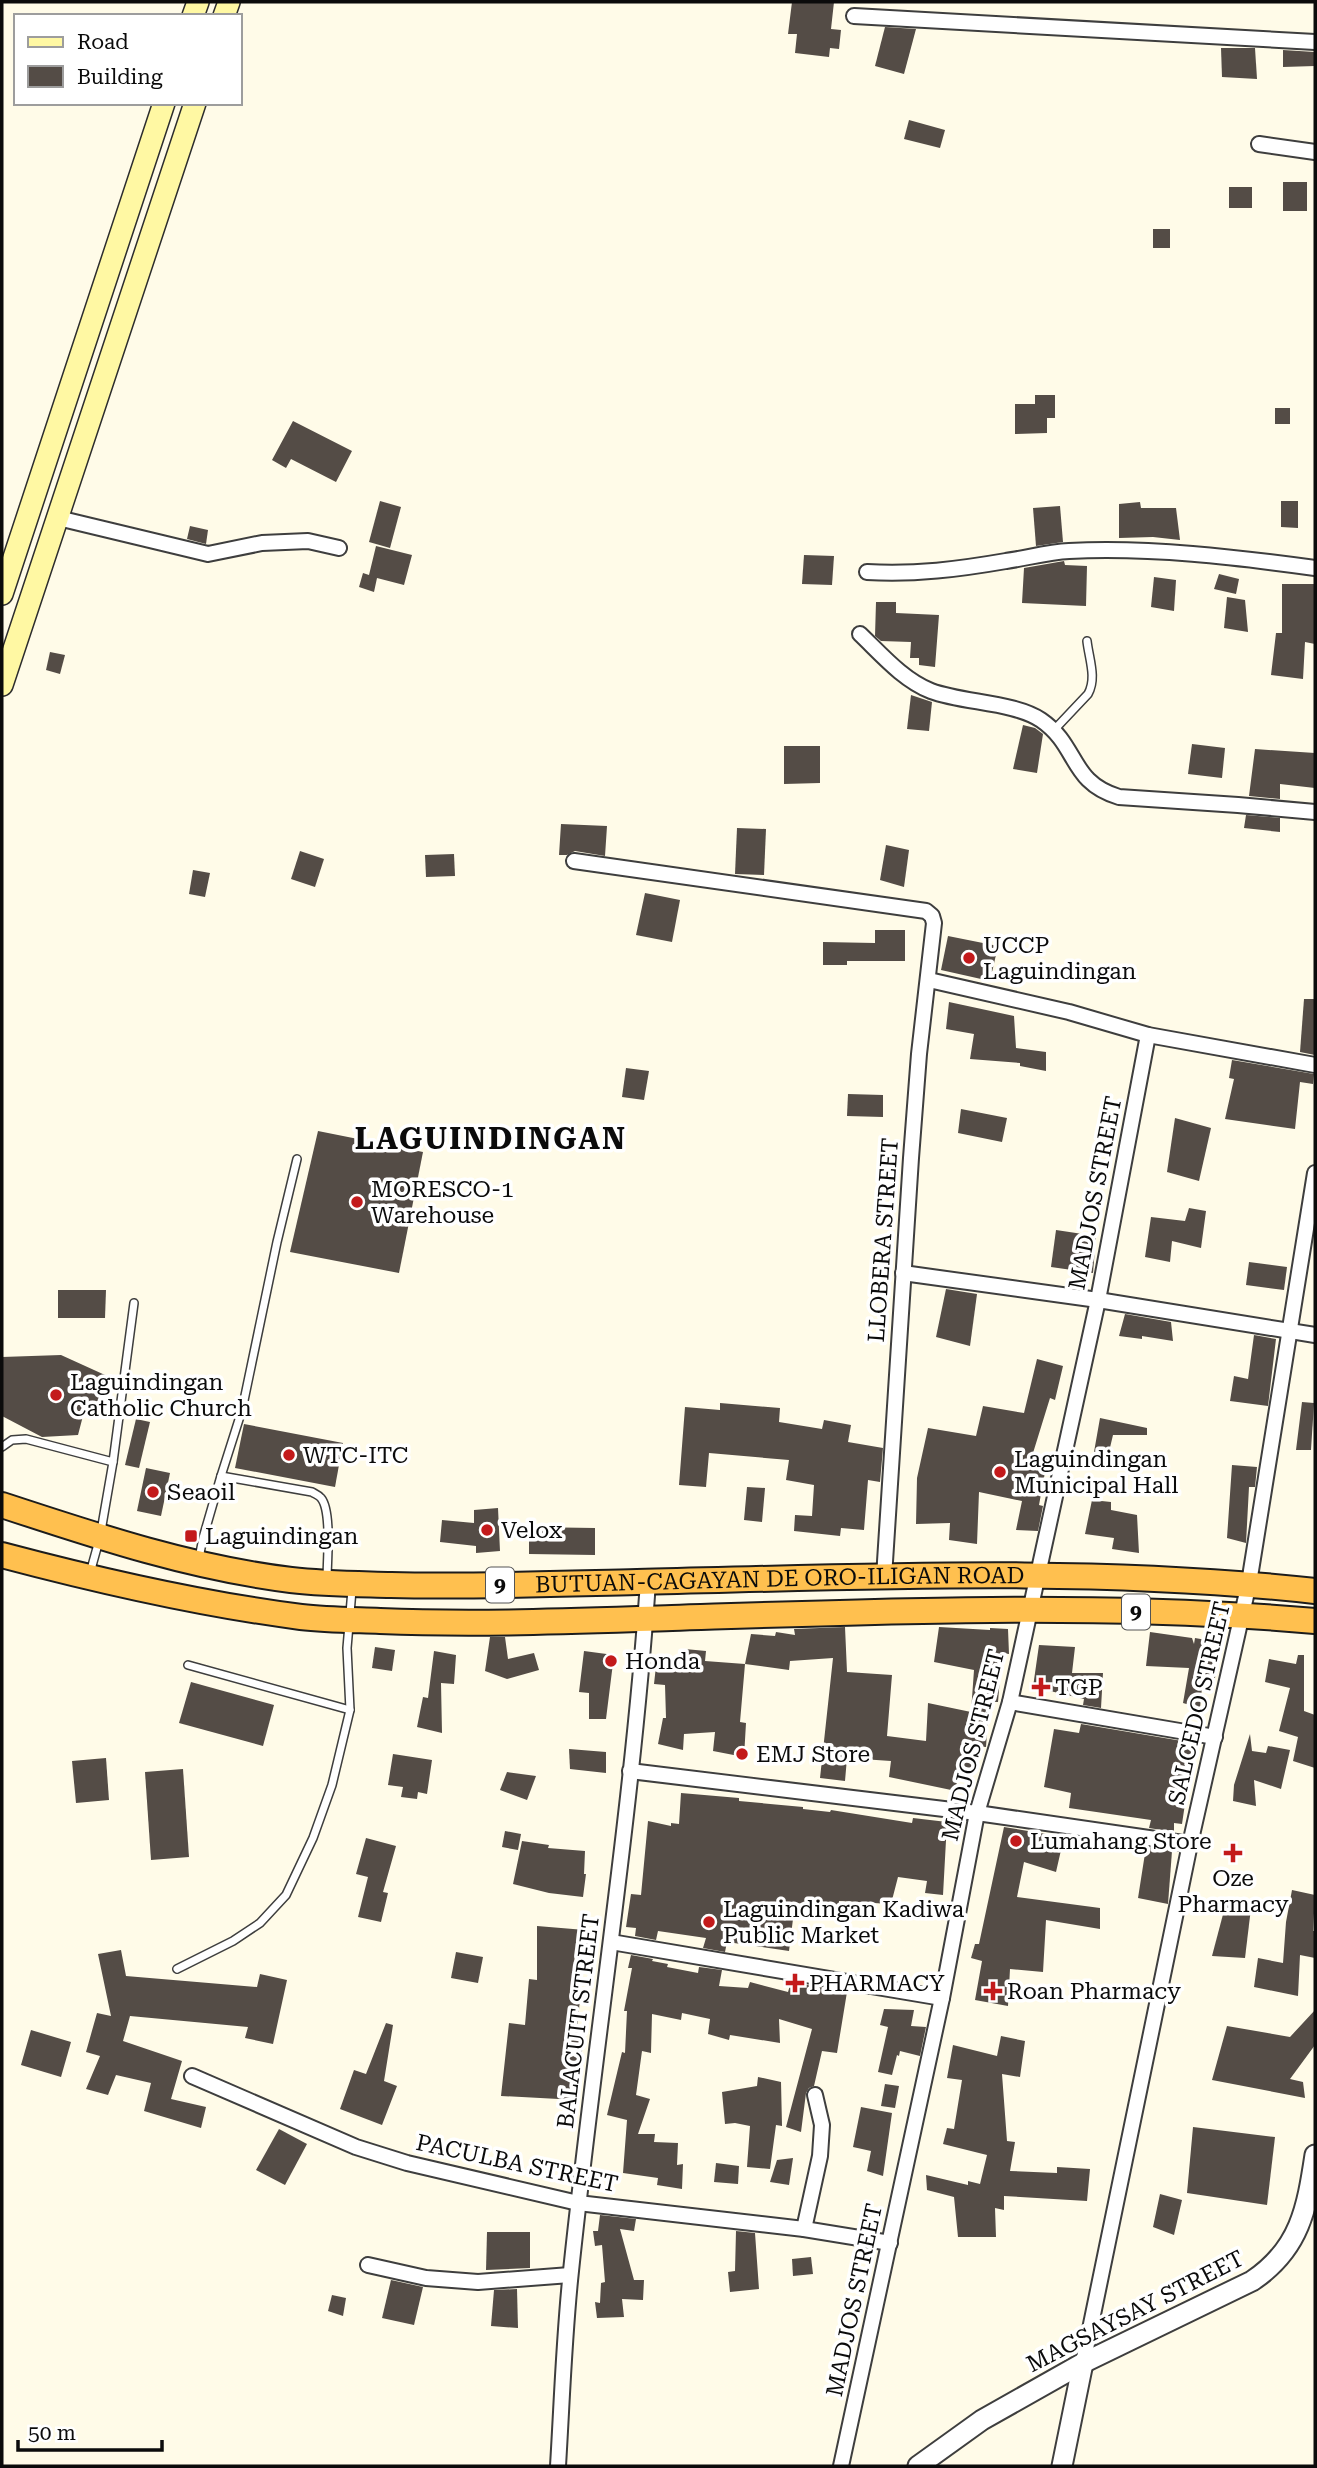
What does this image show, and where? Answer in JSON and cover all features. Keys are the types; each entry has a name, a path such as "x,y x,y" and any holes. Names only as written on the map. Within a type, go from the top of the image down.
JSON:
{"highway":[{"name":"BUTUAN-CAGAYAN DE ORO-ILIGAN ROAD","path":"2,1505 100,1537 199,1563 288,1579 340,1584 451,1586 1037,1576 1250,1583 1315,1591"},
{"name":"BUTUAN-CAGAYAN DE ORO-ILIGAN ROAD","path":"2,1555 89,1577 302,1617 351,1620 469,1625 1029,1609 1243,1614 1315,1621"}],"main road":[{"path":"2,594 163,105"},
{"path":"2,685 194,105"}],"street":[{"path":"854,16 1315,42"},
{"path":"1259,144 1315,152"},
{"path":"58,518 208,554 262,543 307,541 339,548"},
{"path":"867,572 926,572 1080,551 1130,550 1233,557 1315,568"},
{"path":"860,634 912,681 932,691 1038,718 1054,730 1085,779 1101,792 1119,797 1238,804 1315,813"},
{"name":"LLOBERA STREET","path":"574,861 926,911 932,916 934,923 919,1054 903,1273 884,1577"},
{"path":"929,980 1069,1012 1148,1035 1315,1065"},
{"name":"MADJOS STREET","path":"841,2466 942,1998 978,1813 1010,1702 1098,1300 1148,1035"},
{"name":"SALCEDO STREET","path":"1083,2362 1191,1844 1250,1583 1315,1173"},
{"path":"903,1273 1098,1300 1315,1335"},
{"name":"BALACUIT STREET","path":"558,2466 570,2275 631,1771 648,1582"},
{"path":"1010,1702 1215,1737"},
{"path":"631,1771 978,1813 1191,1844"},
{"path":"611,1942 942,1998"},
{"name":"PACULBA STREET","path":"192,2076 356,2147 407,2163 578,2203 804,2229 890,2243"},
{"path":"804,2229 820,2156 822,2125 815,2095"},
{"name":"MAGSAYSAY STREET","path":"918,2466 982,2420 1083,2362 1252,2281 1270,2269 1285,2253 1296,2234 1305,2210 1315,2155"},
{"path":"368,2265 426,2278 478,2282 570,2275"},
{"path":"1062,2466 1083,2362"}],"lane":[{"path":"1054,730 1092,687 1087,641"},
{"path":"199,1563 203,1538 242,1410 297,1159"},
{"path":"89,1577 100,1537 113,1462 134,1303"},
{"path":"2,1447 12,1440 26,1439 113,1462"},
{"path":"177,1969 233,1941 260,1923 286,1895 313,1838 332,1785 351,1710 347,1648 351,1620 340,1584 324,1501 312,1492 221,1476"},
{"path":"188,1665 351,1710"}],"building":[{"path":"792,2 834,2 831,29 841,30 839,49 830,48 829,57 795,53 797,34 788,34"},
{"path":"885,27 916,29 904,74 875,66"},
{"path":"1221,48 1255,48 1257,79 1222,77"},
{"path":"1283,50 1315,52 1315,66 1283,67"},
{"path":"909,120 945,130 940,148 904,139"},
{"path":"1283,182 1307,182 1307,211 1283,211"},
{"path":"1229,187 1252,187 1252,208 1229,208"},
{"path":"1153,229 1170,229 1170,248 1153,248"},
{"path":"1035,395 1055,395 1055,418 1047,418 1047,433 1015,434 1015,404 1035,404"},
{"path":"1275,408 1290,408 1290,424 1275,424"},
{"path":"293,421 352,451 336,482 291,459 286,468 272,460"},
{"path":"380,501 401,507 390,548 369,542"},
{"path":"1281,501 1298,501 1298,528 1281,527"},
{"path":"1140,502 1141,508 1176,508 1180,540 1153,537 1119,538 1119,504"},
{"path":"1060,506 1063,542 1036,546 1033,508"},
{"path":"190,526 208,530 206,544 187,539"},
{"path":"376,546 412,555 404,585 377,578 374,592 359,587 363,573 369,575"},
{"path":"804,555 834,556 832,585 802,584"},
{"path":"1064,561 1065,565 1087,566 1086,606 1022,603 1024,568"},
{"path":"1219,574 1239,579 1236,594 1214,589"},
{"path":"1154,577 1176,580 1174,611 1151,607"},
{"path":"1282,584 1315,584 1315,644 1305,642 1303,679 1271,675 1276,633 1282,633"},
{"path":"1227,597 1245,600 1248,632 1224,628"},
{"path":"876,602 896,602 896,613 939,615 935,667 919,665 919,658 910,658 911,642 881,641 875,636"},
{"path":"50,652 65,655 60,674 46,670"},
{"path":"911,695 932,702 929,731 907,729"},
{"path":"1023,725 1035,728 1043,734 1037,773 1013,769"},
{"path":"1192,744 1225,748 1222,778 1188,774"},
{"path":"784,746 820,746 820,783 784,784"},
{"path":"1255,749 1315,753 1315,788 1280,784 1280,799 1249,796"},
{"path":"1246,815 1280,818 1280,832 1244,828"},
{"path":"561,824 607,826 605,856 575,851 559,855"},
{"path":"737,828 766,829 764,875 735,874"},
{"path":"886,845 909,850 904,887 880,880"},
{"path":"300,851 324,859 315,887 291,879"},
{"path":"454,854 455,876 426,877 425,855"},
{"path":"193,870 210,873 205,897 189,894"},
{"path":"645,893 680,900 672,942 636,935"},
{"path":"875,930 905,930 905,961 847,961 847,965 823,965 823,942 875,943"},
{"name":"UCCP Laguindingan","path":"948,936 998,946 990,981 941,970"},
{"path":"1304,999 1315,999 1315,1055 1300,1052"},
{"path":"949,1002 1014,1016 1016,1048 1046,1052 1046,1071 1020,1066 1020,1063 970,1059 974,1034 946,1029"},
{"path":"1232,1060 1314,1074 1313,1084 1300,1082 1295,1129 1225,1119 1234,1079 1229,1078"},
{"path":"626,1068 649,1071 644,1100 622,1097"},
{"path":"848,1094 883,1095 883,1117 847,1116"},
{"path":"961,1109 1007,1118 1002,1142 958,1133"},
{"path":"1175,1118 1211,1128 1199,1181 1167,1172"},
{"name":"MORESCO-1 Warehouse","path":"318,1131 423,1152 399,1273 290,1252"},
{"path":"1189,1208 1206,1211 1201,1248 1172,1241 1170,1262 1145,1257 1151,1217 1185,1221"},
{"path":"1056,1230 1096,1236 1093,1273 1051,1267"},
{"path":"1249,1262 1287,1267 1284,1290 1246,1285"},
{"path":"946,1289 977,1294 970,1346 936,1337"},
{"path":"58,1290 106,1290 105,1318 58,1318"},
{"path":"1125,1314 1171,1322 1173,1341 1142,1336 1142,1339 1119,1336"},
{"path":"1254,1335 1276,1339 1268,1406 1230,1401 1234,1376 1248,1379"},
{"name":"Laguindingan Catholic Church","path":"61,1355 105,1375 96,1415 84,1412 78,1435 42,1437 2,1416 2,1357"},
{"path":"1037,1359 1063,1366 1055,1400 1050,1398 1033,1453 1048,1456 1039,1505 1043,1506 1038,1531 1016,1530 1022,1501 979,1492 977,1544 949,1540 950,1523 916,1524 917,1478 928,1428 976,1436 983,1406 1024,1413"},
{"path":"1302,1402 1314,1403 1311,1450 1296,1450"},
{"path":"720,1403 780,1408 779,1422 822,1429 824,1420 851,1425 848,1442 883,1448 880,1482 868,1480 864,1530 841,1528 840,1536 794,1531 795,1515 812,1516 814,1485 786,1480 789,1460 709,1453 706,1487 679,1485 685,1407 720,1410"},
{"path":"1100,1418 1147,1428 1147,1435 1113,1435 1108,1456 1094,1452"},
{"path":"136,1419 150,1422 139,1468 125,1465"},
{"name":"WTC-ITC","path":"244,1424 343,1443 335,1487 235,1468"},
{"path":"1232,1465 1257,1467 1255,1487 1249,1487 1246,1543 1227,1538"},
{"name":"Seaoil","path":"146,1468 170,1473 161,1516 137,1511"},
{"path":"747,1487 765,1488 762,1522 744,1520"},
{"path":"1092,1500 1111,1502 1111,1510 1137,1515 1139,1553 1112,1549 1114,1538 1085,1534"},
{"path":"498,1508 500,1551 476,1553 476,1546 440,1542 442,1520 474,1523 474,1510"},
{"path":"529,1527 595,1528 595,1555 529,1554"},
{"path":"845,1627 847,1672 892,1675 887,1736 926,1741 928,1703 971,1712 974,1670 934,1662 939,1627 1008,1629 1009,1654 1002,1653 998,1702 989,1702 986,1747 973,1746 971,1772 958,1771 956,1791 889,1777 891,1761 847,1758 845,1781 820,1778 833,1658 790,1661 789,1670 745,1664 751,1634 775,1636 776,1632 795,1635 794,1629"},
{"path":"1150,1632 1192,1638 1194,1644 1195,1638 1206,1640 1205,1646 1219,1649 1215,1678 1203,1677 1200,1708 1183,1703 1189,1668 1146,1666"},
{"path":"490,1637 505,1637 508,1659 534,1653 539,1670 507,1679 485,1671"},
{"path":"1039,1645 1075,1647 1072,1673 1103,1673 1101,1708 1083,1705 1084,1699 1033,1687"},
{"path":"375,1647 395,1650 392,1671 372,1668"},
{"path":"685,1649 706,1651 705,1661 745,1664 740,1722 746,1723 744,1757 713,1751 715,1732 684,1734 683,1750 658,1744 663,1718 666,1718 665,1685 654,1684 657,1657 683,1660"},
{"path":"434,1651 456,1655 454,1684 441,1683 442,1733 417,1727 423,1697 428,1698"},
{"path":"584,1651 614,1655 606,1719 589,1719 589,1693 579,1692"},
{"path":"1298,1655 1304,1655 1304,1711 1315,1715 1315,1768 1293,1761 1298,1737 1279,1731 1290,1688 1265,1682 1269,1659 1296,1664"},
{"path":"191,1682 274,1705 263,1746 179,1723"},
{"path":"1081,1724 1194,1743 1182,1824 1174,1823 1174,1832 1149,1828 1151,1820 1069,1808 1071,1793 1044,1787 1054,1729 1079,1733"},
{"path":"1250,1734 1252,1751 1266,1753 1268,1746 1290,1750 1281,1789 1254,1780 1256,1806 1233,1801 1234,1785"},
{"path":"569,1749 606,1752 606,1773 570,1769"},
{"path":"393,1754 432,1760 427,1794 418,1792 417,1799 401,1797 403,1787 388,1785"},
{"path":"106,1758 109,1800 76,1803 72,1761"},
{"path":"183,1769 189,1857 151,1860 145,1772"},
{"path":"507,1772 536,1776 527,1800 500,1790"},
{"path":"681,1793 739,1798 739,1801 831,1810 912,1823 913,1818 947,1822 943,1895 925,1893 927,1881 898,1877 891,1904 839,1901 839,1906 795,1903 789,1951 727,1942 725,1952 703,1948 706,1938 658,1931 656,1940 635,1936 636,1928 626,1927 631,1894 641,1895 648,1821 671,1826 671,1823 679,1824"},
{"path":"1004,1827 1064,1837 1056,1872 1024,1862 1017,1897 1100,1908 1100,1929 1046,1920 1043,1972 1010,1969 1008,2006 975,2000 982,1961 971,1958 975,1944 979,1944"},
{"path":"505,1831 521,1834 518,1850 502,1847"},
{"path":"366,1838 396,1846 383,1892 388,1893 381,1922 358,1917 368,1877 356,1874"},
{"path":"522,1841 549,1845 548,1848 585,1851 583,1897 549,1893 513,1884"},
{"path":"1146,1847 1172,1851 1168,1904 1138,1898"},
{"path":"1292,1890 1315,1895 1315,1958 1300,1955 1298,1996 1254,1987 1258,1958 1283,1963"},
{"path":"1226,1903 1251,1908 1245,1958 1212,1956"},
{"path":"537,1926 597,1931 597,1956 575,1953 572,1986 581,1988 577,2031 584,2032 577,2100 501,2096 509,2023 525,2025 529,1979 537,1980"},
{"path":"121,1950 126,1976 257,1987 260,1974 287,1980 273,2044 245,2038 248,2027 130,2016 123,2041 182,2061 171,2099 206,2107 201,2128 144,2111 151,2083 116,2075 108,2095 86,2089 100,2056 86,2052 97,2013 111,2016 98,1954"},
{"path":"456,1952 483,1957 478,1983 451,1978"},
{"path":"631,1955 668,1964 667,1967 698,1973 699,1967 722,1970 719,1986 748,1988 750,1982 788,1992 791,1982 847,1992 837,2053 822,2051 814,2086 806,2093 801,2132 786,2127 812,2029 779,2019 780,2043 730,2035 729,2040 708,2034 710,2019 682,2013 681,2020 652,2014 651,2053 642,2051 636,2095 650,2099 638,2134 655,2134 654,2142 678,2143 677,2165 683,2164 682,2189 657,2185 658,2178 623,2173 627,2120 607,2115 622,2052 625,2053 627,2011 624,2011 632,1968 628,1968"},
{"path":"884,2009 914,2010 911,2026 926,2027 920,2056 900,2051 892,2075 878,2072 888,2027 880,2025"},
{"path":"1315,2010 1315,2045 1290,2079 1303,2082 1305,2098 1212,2080 1227,2026 1290,2037"},
{"path":"386,2023 393,2025 384,2081 397,2086 382,2125 340,2109 354,2070 366,2074"},
{"path":"31,2030 71,2042 61,2077 21,2065"},
{"path":"1001,2036 1025,2041 1020,2077 1002,2074 1007,2141 1015,2142 1010,2171 1057,2173 1057,2167 1090,2169 1087,2201 1004,2196 1004,2210 995,2208 996,2237 958,2237 954,2197 927,2190 926,2175 968,2185 968,2181 980,2184 987,2155 943,2144 947,2128 954,2129 962,2080 947,2078 953,2045 997,2056"},
{"path":"758,2077 781,2082 782,2126 776,2125 770,2169 747,2167 750,2126 725,2124 722,2092 757,2086"},
{"path":"885,2084 899,2086 895,2108 881,2106"},
{"path":"861,2107 892,2113 883,2176 867,2171 871,2151 853,2147"},
{"path":"1193,2127 1275,2137 1267,2205 1187,2193"},
{"path":"279,2129 307,2144 285,2185 256,2170"},
{"path":"793,2158 789,2185 770,2182 777,2160"},
{"path":"716,2163 739,2166 738,2184 714,2182"},
{"path":"1160,2194 1182,2200 1174,2235 1153,2227"},
{"path":"600,2215 636,2219 634,2231 620,2229 634,2280 644,2280 643,2300 622,2299 624,2317 597,2318 595,2302 600,2303 601,2283 605,2282 602,2245 595,2246 593,2231 598,2231"},
{"path":"736,2231 755,2233 759,2289 730,2292 728,2272 735,2271"},
{"path":"487,2232 530,2232 530,2268 486,2270"},
{"path":"811,2257 813,2274 793,2276 792,2259"},
{"path":"391,2280 423,2287 414,2325 382,2318"},
{"path":"517,2289 518,2328 491,2326 494,2290"},
{"path":"332,2295 346,2298 343,2316 328,2311"}],"place":[{"name":"UCCP Laguindingan","path":"969,958"},
{"name":"MORESCO-1 Warehouse","path":"357,1202"},
{"name":"Laguindingan Catholic Church","path":"56,1395"},
{"name":"WTC-ITC","path":"289,1455"},
{"name":"Laguindingan Municipal Hall","path":"1000,1472"},
{"name":"Seaoil","path":"153,1492"},
{"name":"Velox","path":"487,1530"},
{"name":"Laguindingan","path":"191,1536"},
{"name":"Honda","path":"611,1661"},
{"name":"TGP","path":"1041,1687"},
{"name":"EMJ Store","path":"742,1754"},
{"name":"Lumahang Store","path":"1016,1841"},
{"name":"Oze Pharmacy","path":"1233,1853"},
{"name":"Laguindingan Kadiwa Public Market","path":"709,1922"},
{"name":"PHARMACY","path":"795,1983"},
{"name":"Roan Pharmacy","path":"993,1991"}],"district":[{"name":"LAGUINDINGAN","path":"491,1139"}]}
